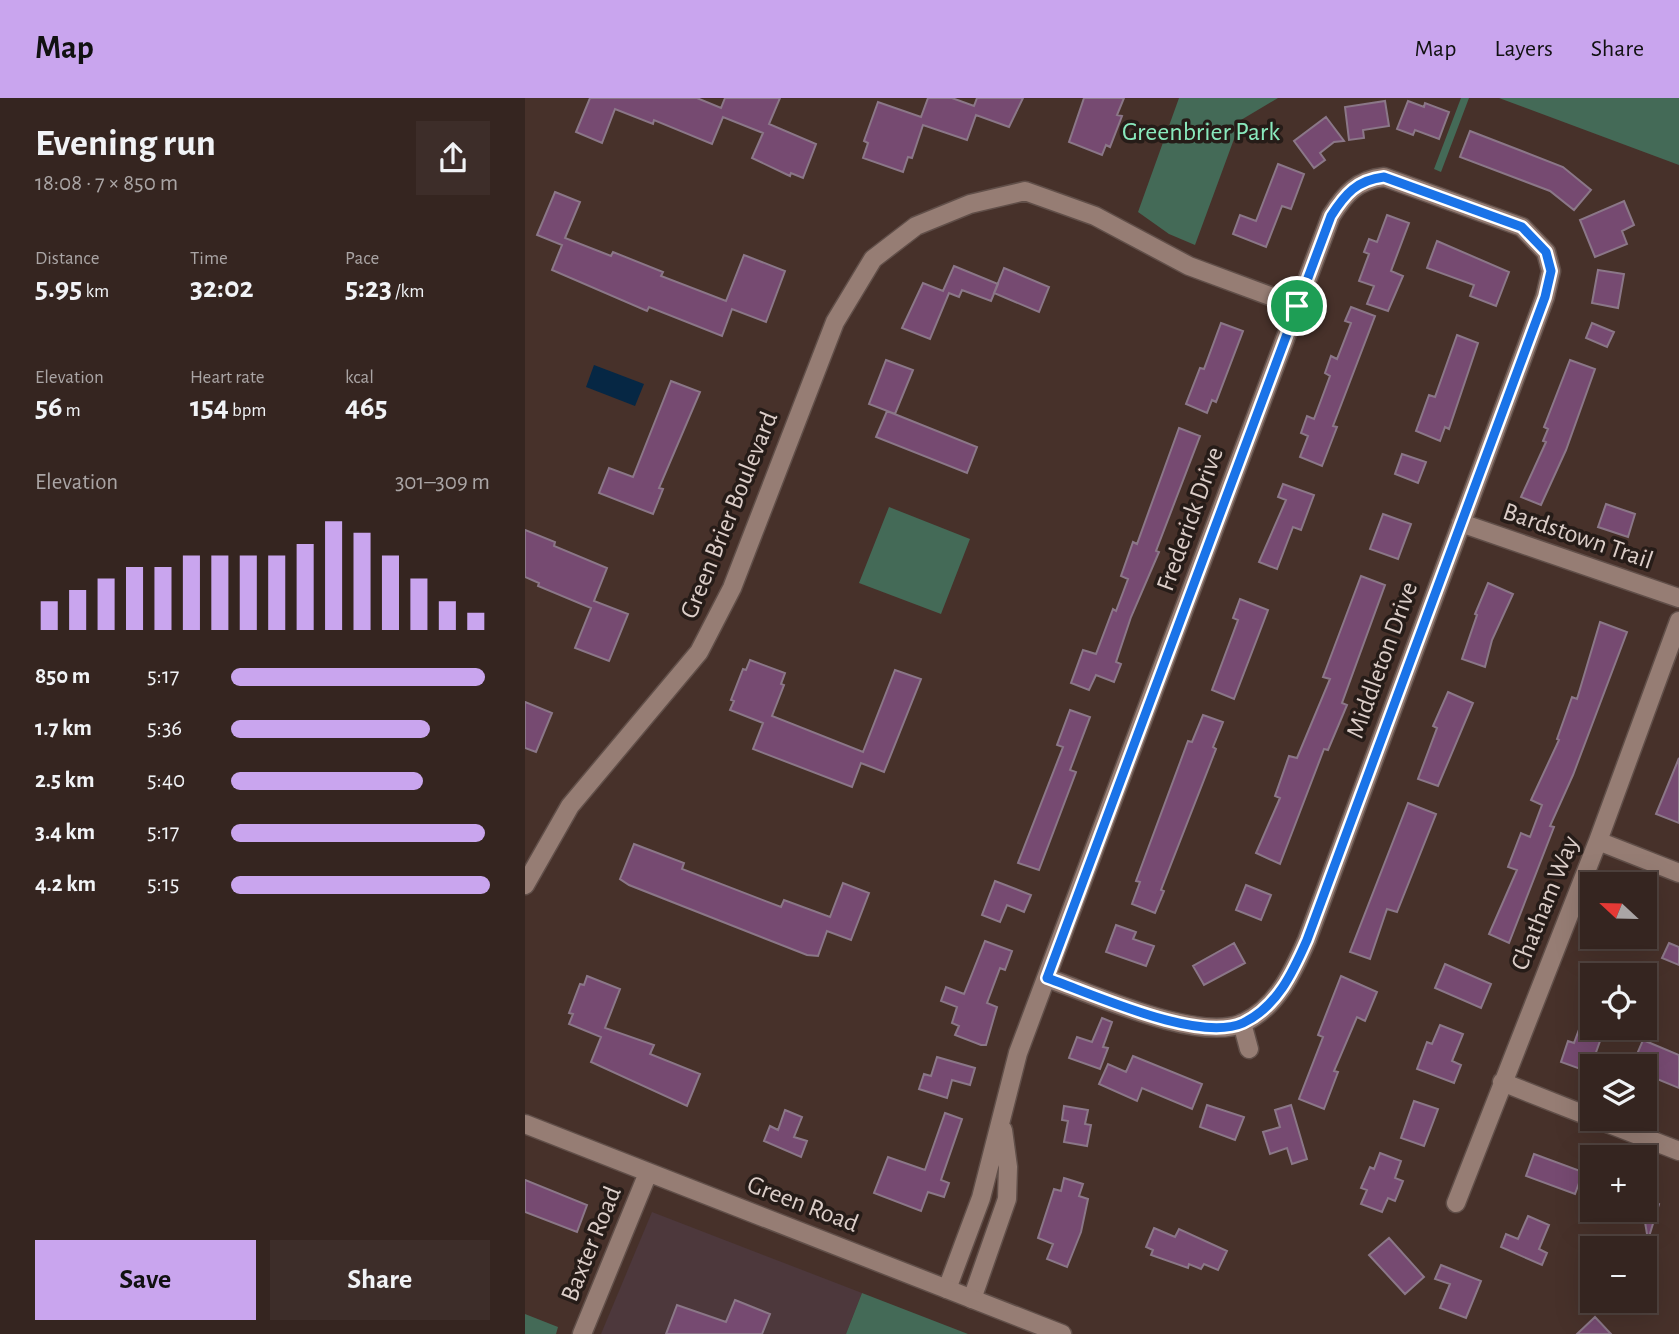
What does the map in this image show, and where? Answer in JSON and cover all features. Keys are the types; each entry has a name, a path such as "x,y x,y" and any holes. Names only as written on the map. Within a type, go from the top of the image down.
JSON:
{"street":[{"name":"Frederick Drive","path":"947,1289 981,1198 1018,1053 1331,216 1341,199 1366,179 1384,177 1522,227 1546,252 1551,271 1545,297"},
{"name":"Green Brier Boulevard","path":"525,885 569,806 684,671 715,624 835,322 873,259 916,226 970,204 1025,191 1095,216 1189,266 1297,306"},
{"name":"Middleton Drive","path":"1242,1023 1267,1006 1289,981 1307,940 1545,297"},
{"name":"Bardstown Trail","path":"1461,523 1679,598"},
{"name":"Chatham Way","path":"1456,1203 1598,841 1679,621"},
{"path":"1598,841 1679,873"},
{"path":"1047,978 1168,1021 1199,1027 1242,1023 1249,1049"},
{"path":"1502,1082 1580,1113"},
{"name":"Frederick Drive","path":"972,1299 1007,1199 1008,1167 1002,1123"},
{"name":"Green Road","path":"525,1124 1062,1334"},
{"path":"1627,1131 1679,1151"},
{"name":"Baxter Road","path":"583,1334 649,1173"}],"shaded area":[{"path":"652,1212 862,1293 846,1334 601,1334"}],"green space":[{"name":"Greenbrier Park","path":"1179,98 1278,98 1241,120 1195,245 1169,234 1138,212"},
{"path":"1461,98 1469,98 1441,172 1434,169"},
{"path":"1499,98 1679,98 1679,165"},
{"path":"889,507 970,539 941,614 859,583"},
{"path":"862,1293 968,1334 846,1334"},
{"path":"525,1314 558,1327 556,1334 525,1334"}],"water":[{"path":"594,365 644,384 635,406 586,387"}],"building":[{"path":"590,98 697,98 721,108 725,98 780,98 769,124 816,144 803,178 791,173 790,176 752,158 763,133 723,117 712,144 654,120 653,124 615,109 602,143 576,132"},
{"path":"928,98 952,98 974,106 977,98 1023,98 1009,127 976,115 967,140 923,125 912,158 908,157 903,172 863,158 868,143 864,141 878,102 921,117"},
{"path":"1084,98 1124,98 1117,115 1122,116 1110,147 1106,145 1102,155 1069,142"},
{"path":"1385,101 1389,126 1363,130 1364,138 1349,140 1345,107"},
{"path":"1408,101 1424,107 1425,103 1449,112 1439,139 1415,130 1413,135 1397,129"},
{"path":"1326,117 1344,141 1334,142 1320,153 1325,160 1314,168 1294,141"},
{"path":"1470,131 1563,167 1591,190 1574,210 1550,191 1460,157"},
{"path":"1278,164 1304,174 1291,209 1282,206 1266,247 1233,234 1240,215 1256,221"},
{"path":"555,192 580,202 565,238 611,256 613,252 663,272 661,276 726,301 744,255 785,271 766,322 732,309 722,336 649,307 647,311 552,270 562,245 537,235"},
{"path":"1624,201 1634,225 1622,231 1627,244 1595,257 1580,220"},
{"path":"1387,215 1409,223 1391,271 1403,276 1388,311 1367,304 1374,286 1359,281 1369,254 1364,252 1369,239 1377,242"},
{"path":"1437,241 1509,272 1496,306 1470,296 1474,285 1427,268"},
{"path":"954,266 998,284 991,301 962,290 959,297 949,293 930,339 902,328 923,283 943,291"},
{"path":"1004,268 1049,287 1039,312 994,293"},
{"path":"1598,270 1624,274 1618,308 1592,303"},
{"path":"1351,307 1375,316 1333,426 1337,427 1322,466 1300,457 1308,436 1301,433 1307,416 1314,419 1330,376 1325,373 1331,356 1337,359 1351,323 1345,321"},
{"path":"1221,323 1243,331 1216,402 1212,400 1207,413 1186,404 1200,368 1204,369"},
{"path":"1592,323 1614,332 1607,347 1586,338"},
{"path":"1457,335 1478,343 1449,429 1445,427 1440,441 1416,431 1429,395 1435,397"},
{"path":"886,360 913,370 895,414 869,404"},
{"path":"1570,360 1595,369 1566,450 1541,505 1521,497 1546,442 1543,441 1548,429 1544,427"},
{"path":"671,381 700,392 659,488 663,489 653,514 599,493 609,468 633,477"},
{"path":"887,411 977,447 967,473 876,437"},
{"path":"1179,428 1200,436 1156,551 1159,552 1131,617 1116,662 1121,664 1114,682 1096,675 1089,690 1071,683 1083,650 1096,654 1113,609 1116,611 1128,579 1121,576 1133,542 1137,544"},
{"path":"1402,454 1426,462 1418,483 1395,474"},
{"path":"1283,484 1314,495 1301,530 1293,527 1277,569 1259,562 1286,500 1278,497"},
{"path":"1606,504 1635,514 1628,537 1598,527"},
{"path":"1383,514 1411,524 1398,559 1370,549"},
{"path":"525,530 555,542 554,546 607,568 594,601 628,614 609,661 575,648 591,608 538,586 539,583 525,577"},
{"path":"1361,576 1385,585 1342,703 1347,705 1328,750 1324,749 1280,864 1256,853 1280,798 1275,796 1289,756 1297,758 1330,679 1323,677"},
{"path":"1488,583 1513,594 1492,640 1485,667 1462,659 1477,615 1475,614"},
{"path":"1240,599 1268,610 1234,699 1212,690 1238,620 1233,618"},
{"path":"1600,622 1627,632 1573,775 1550,826 1554,827 1509,943 1489,934 1517,870 1508,867 1521,833 1530,837 1542,805 1531,800 1559,740 1557,739 1572,697 1577,699"},
{"path":"750,660 785,673 781,684 784,685 772,716 863,752 895,670 921,679 884,772 861,763 852,787 753,749 763,723 730,710 743,669 746,670"},
{"path":"1448,692 1473,703 1438,786 1418,779 1437,728 1433,726"},
{"path":"525,702 552,713 536,752 525,748"},
{"path":"1070,710 1090,717 1070,770 1076,772 1039,870 1018,863 1063,747 1057,745"},
{"path":"1203,715 1223,722 1213,747 1216,749 1161,890 1164,891 1155,913 1132,904 1140,882 1136,881 1188,741 1192,742"},
{"path":"1679,758 1679,823 1656,814"},
{"path":"1408,803 1436,814 1397,912 1387,909 1370,959 1350,952"},
{"path":"634,844 684,863 682,869 781,907 784,900 830,917 843,883 869,893 851,940 827,931 818,956 807,955 629,885 620,879"},
{"path":"995,881 1031,895 1024,912 1007,905 1000,922 982,915"},
{"path":"1246,885 1271,895 1261,920 1236,910"},
{"path":"1116,925 1136,932 1133,939 1154,946 1146,966 1106,952"},
{"path":"985,941 1012,951 1005,970 1000,968 987,1003 997,1007 986,1045 981,1045 955,1035 959,1026 952,1023 957,1007 941,1001 946,987 964,994"},
{"path":"1234,943 1245,963 1204,985 1193,966"},
{"path":"1669,943 1679,947 1679,965 1662,958"},
{"path":"1445,964 1491,984 1481,1008 1435,988"},
{"path":"587,976 620,989 605,1028 654,1045 650,1054 700,1074 687,1106 591,1062 601,1037 569,1024 573,1014 569,1013 580,984 584,985"},
{"path":"1341,976 1377,992 1365,1021 1357,1017 1334,1071 1338,1072 1324,1109 1299,1099 1323,1037 1318,1035"},
{"path":"1102,1018 1112,1022 1103,1047 1108,1048 1100,1069 1069,1058 1077,1037 1092,1042"},
{"path":"1440,1025 1463,1034 1452,1061 1461,1065 1454,1083 1417,1069 1427,1042 1432,1044"},
{"path":"1580,1027 1580,1040 1600,1040 1595,1054 1580,1054 1580,1069 1561,1062 1568,1041 1574,1043"},
{"path":"1643,1040 1679,1055 1679,1088 1657,1079 1657,1054 1637,1054"},
{"path":"1133,1056 1202,1084 1192,1109 1142,1088 1137,1101 1099,1084 1108,1064 1126,1072"},
{"path":"937,1057 975,1068 970,1085 952,1080 947,1098 919,1089 924,1074 931,1076"},
{"path":"1414,1101 1438,1109 1424,1146 1401,1138"},
{"path":"1207,1105 1244,1117 1235,1140 1200,1127"},
{"path":"1291,1105 1307,1159 1292,1164 1287,1148 1270,1154 1263,1132 1280,1127 1275,1110"},
{"path":"1064,1106 1088,1110 1085,1124 1091,1125 1087,1146 1064,1142 1068,1121 1062,1120"},
{"path":"785,1110 802,1117 794,1137 807,1141 801,1157 764,1141 770,1126 778,1130"},
{"path":"945,1113 962,1119 941,1180 949,1183 944,1197 928,1192 921,1211 874,1193 888,1157 925,1170"},
{"path":"1380,1153 1401,1161 1395,1178 1403,1181 1395,1201 1388,1198 1382,1212 1361,1204 1367,1190 1361,1188 1370,1167 1374,1169"},
{"path":"1534,1154 1580,1171 1575,1194 1526,1176"},
{"path":"1064,1178 1083,1184 1079,1196 1088,1199 1081,1232 1067,1267 1047,1259 1053,1244 1038,1238 1054,1189 1061,1191"},
{"path":"525,1180 587,1205 577,1232 525,1212"},
{"path":"1528,1216 1549,1225 1539,1249 1547,1253 1542,1265 1501,1247 1506,1234 1518,1239"},
{"path":"1645,1222 1654,1222 1649,1236"},
{"path":"1154,1228 1175,1237 1179,1229 1227,1251 1218,1270 1204,1264 1201,1269 1189,1264 1188,1268 1151,1255 1153,1250 1146,1247"},
{"path":"1389,1238 1424,1277 1405,1294 1369,1255"},
{"path":"1441,1265 1481,1281 1466,1318 1440,1308 1450,1284 1435,1279"},
{"path":"735,1300 770,1314 762,1334 666,1334 677,1305 726,1322"},
{"path":"1595,1317 1611,1334 1577,1334"}],"route":[{"path":"1384,177 1402,181 1522,227 1537,239 1546,252 1551,271 1545,297 1307,940 1289,981 1267,1006 1242,1023 1199,1027 1168,1021 1047,978 1297,306 1331,216 1341,199 1366,179 1384,177"}]}
